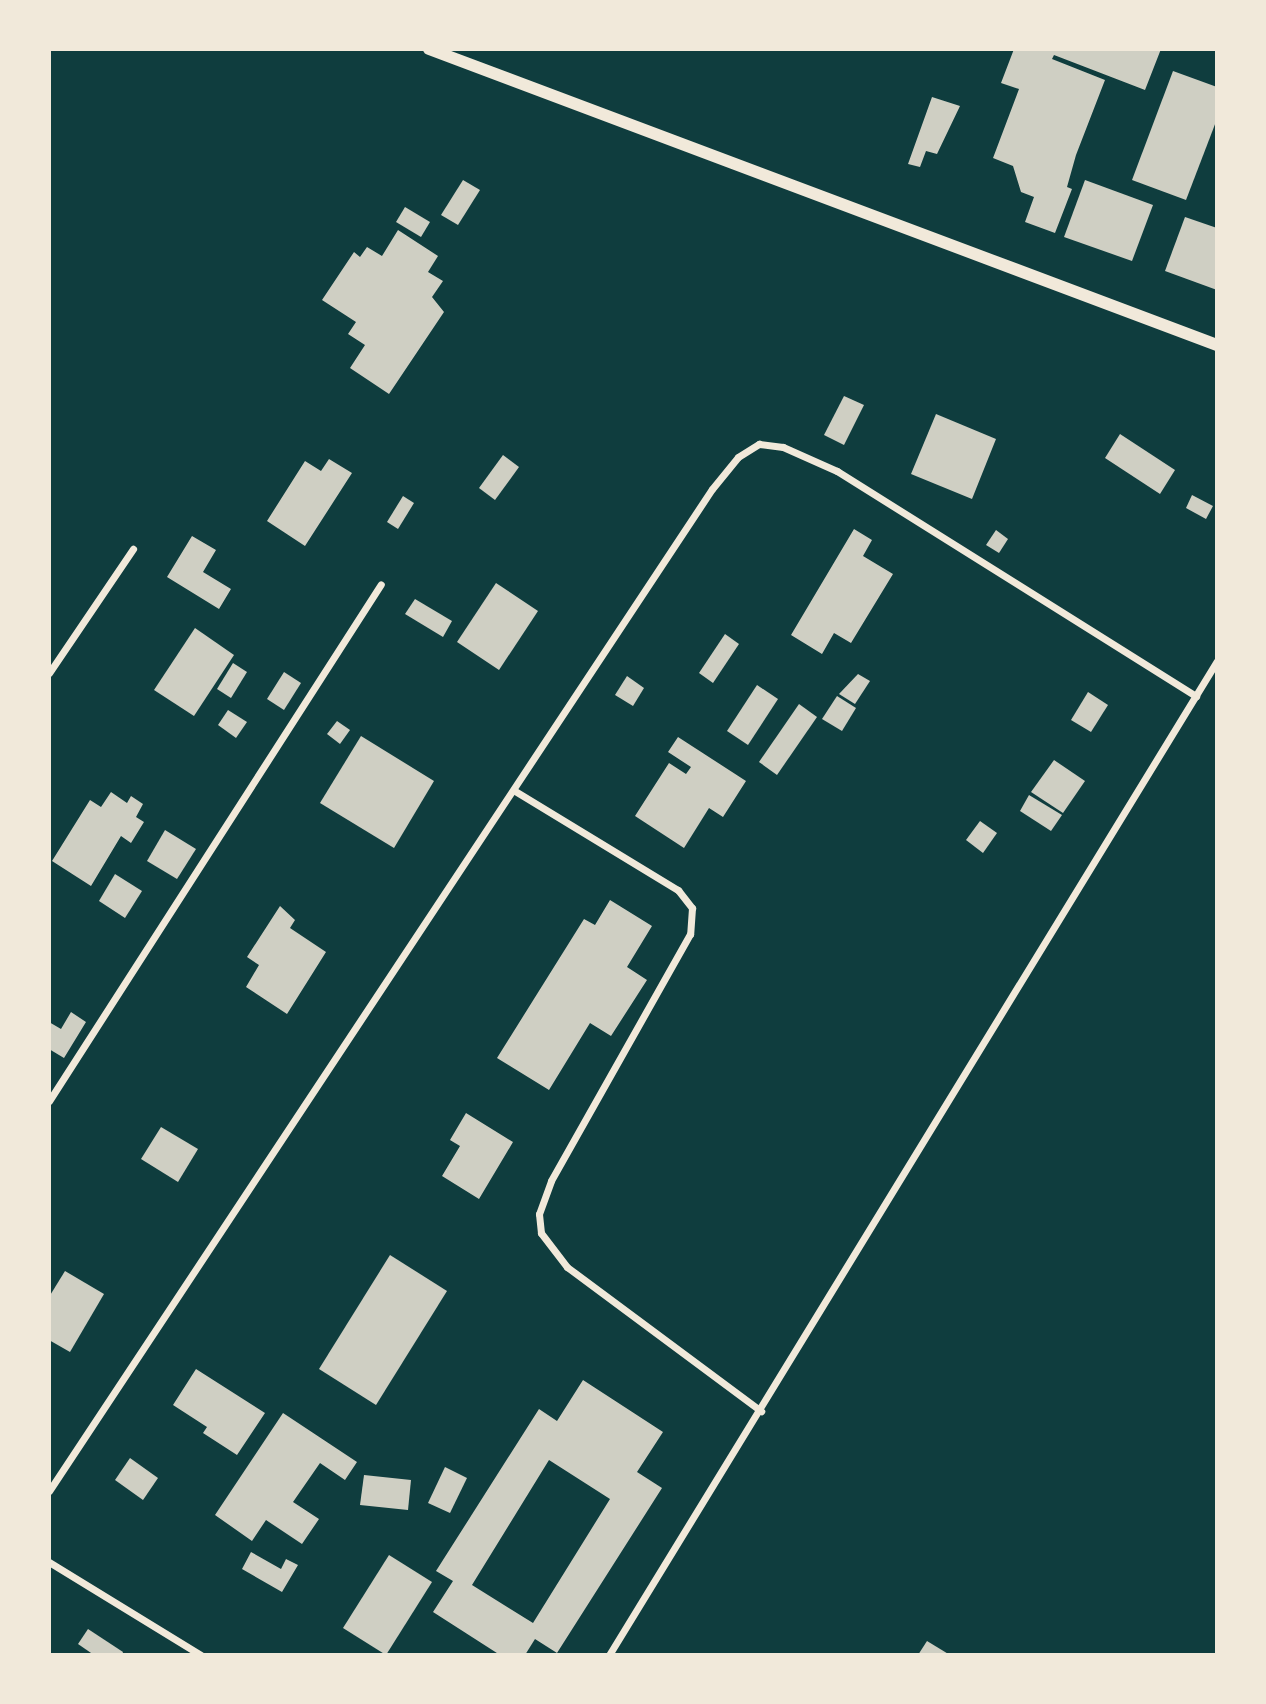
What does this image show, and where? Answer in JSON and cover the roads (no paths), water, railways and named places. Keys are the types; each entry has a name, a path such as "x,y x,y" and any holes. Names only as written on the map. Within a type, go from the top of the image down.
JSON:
{"street":[{"path":"429,49 1217,345"},
{"path":"49,1491 515,791 712,489 737,457 759,444 783,447 837,471 1196,695"},
{"path":"49,673 133,549"},
{"path":"49,1101 381,584"},
{"path":"609,1655 761,1411 1217,662"},
{"path":"515,791 678,890 692,908 690,934 551,1181 539,1214 541,1233 567,1267 761,1411"},
{"path":"49,1562 201,1655"}]}
